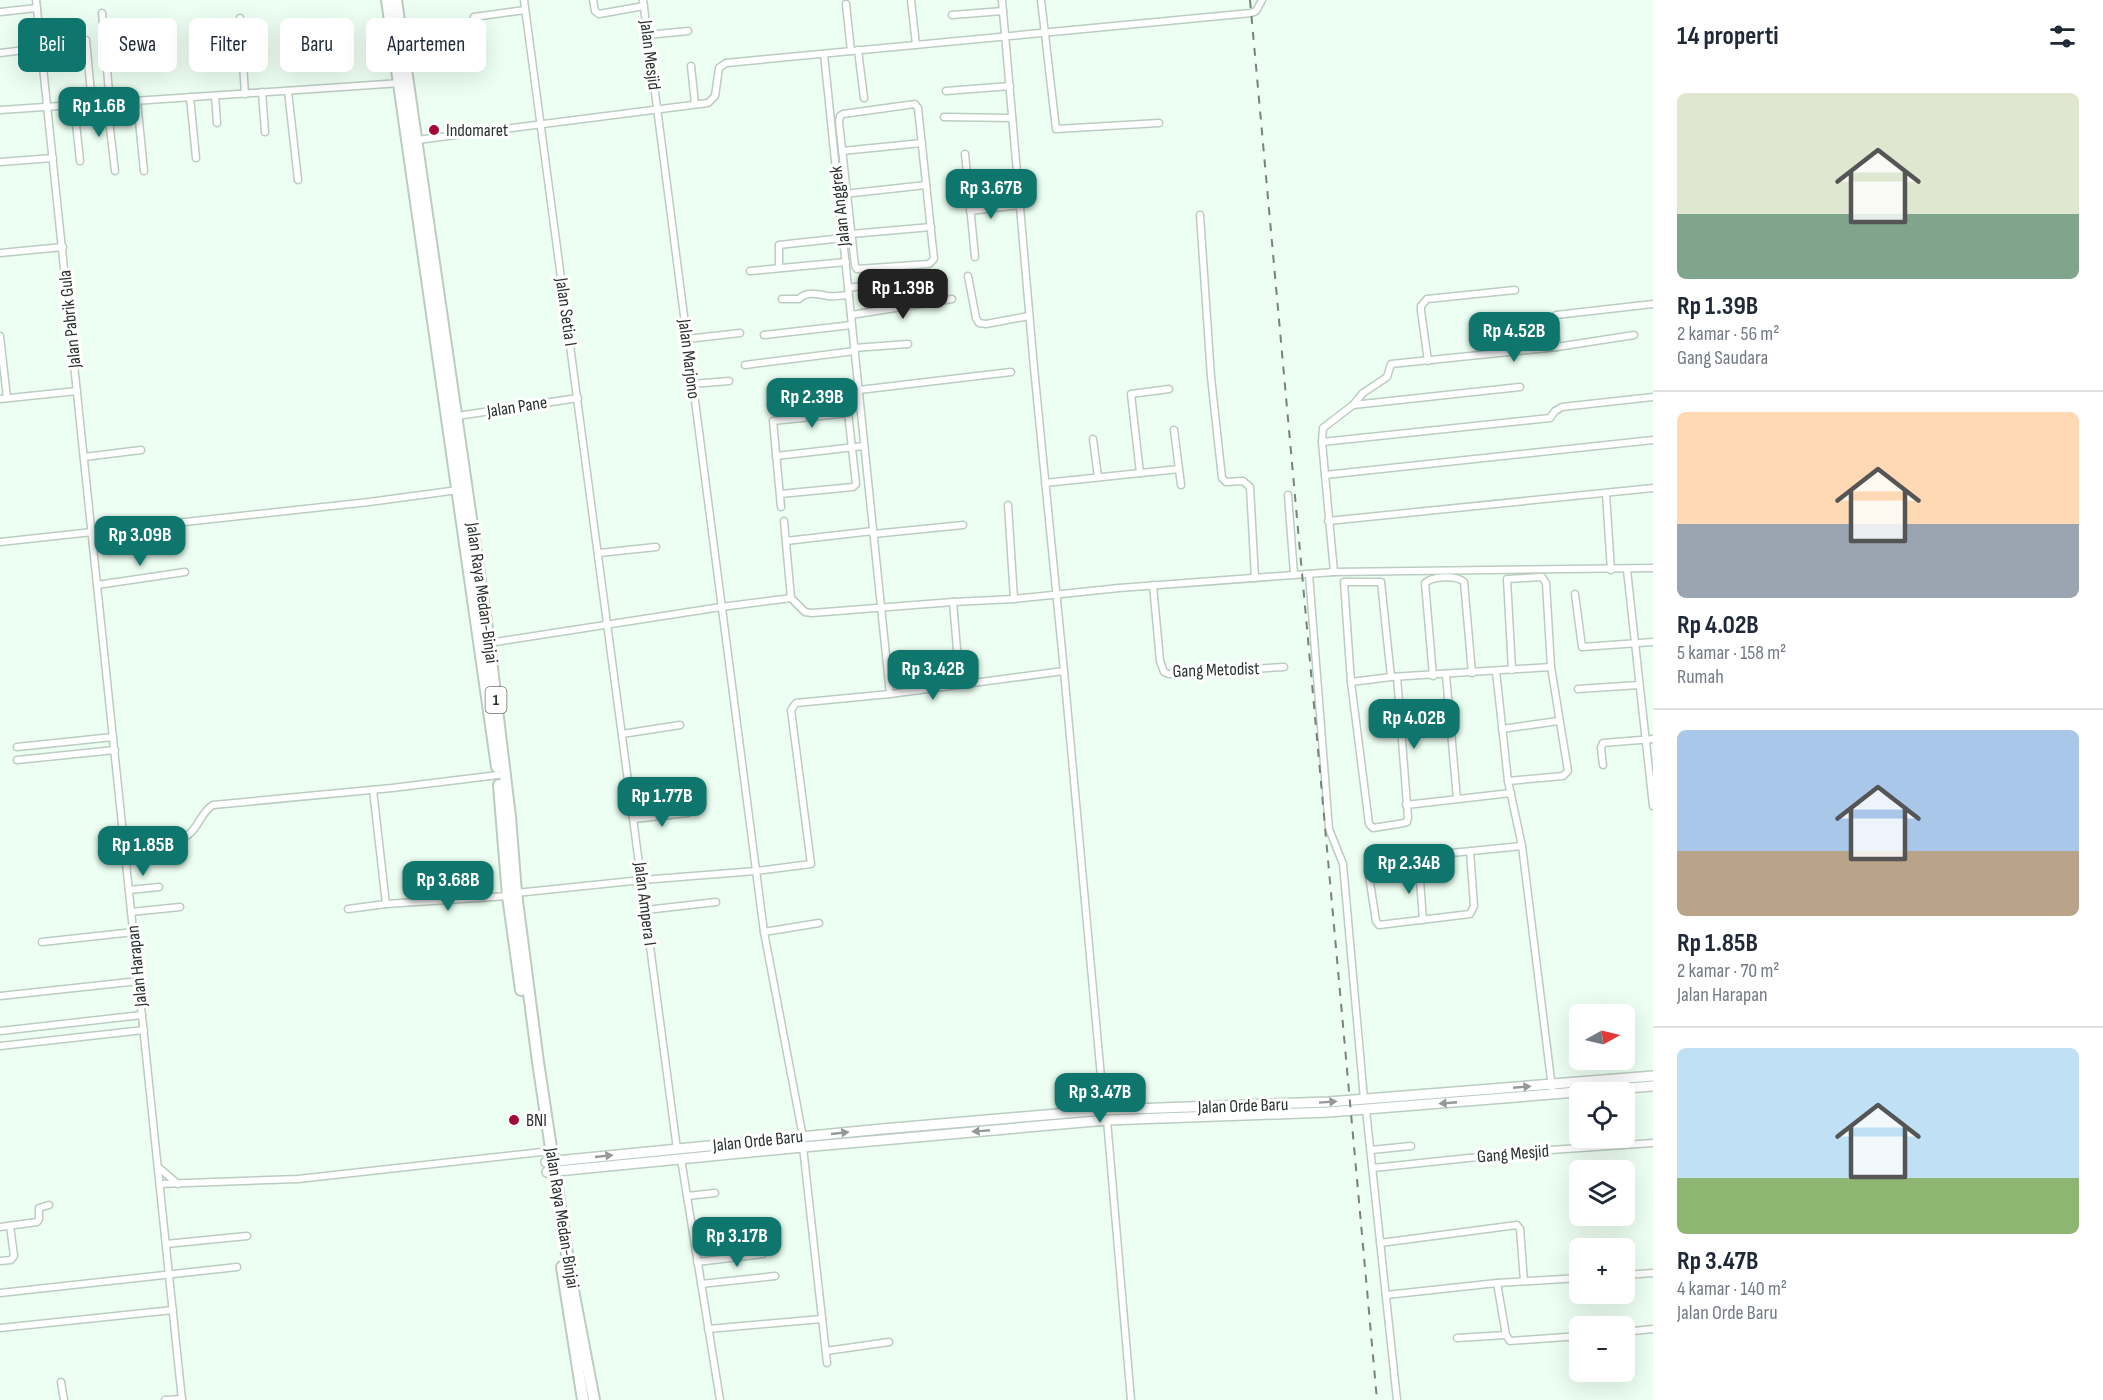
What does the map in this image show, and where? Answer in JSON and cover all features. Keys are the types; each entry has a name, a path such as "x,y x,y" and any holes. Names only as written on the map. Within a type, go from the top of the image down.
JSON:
{"highway":[{"name":"Jalan Raya Medan-Binjai","path":"387,0 417,140 457,416 512,895 583,1400"},
{"name":"Jalan Raya Medan-Binjai","path":"396,0 404,83 458,489 489,643 510,818 512,895"},
{"name":"Jalan Raya Medan-Binjai","path":"549,1162 594,1400"}],"main road":[{"name":"Jalan Orde Baru","path":"549,1162 677,1149 883,1140 1107,1120 1366,1110 1653,1076"},
{"name":"Jalan Orde Baru","path":"549,1162 681,1159 882,1129 1104,1110 1653,1086"},
{"path":"1185,1108 1186,1118"},
{"path":"1001,1119 1002,1129"},
{"path":"882,1129 883,1140"}],"street":[{"name":"Jalan Pabrik Gula","path":"36,0 38,18"},
{"name":"Jalan Setia I","path":"524,0 608,624"},
{"path":"593,0 597,14 644,3"},
{"path":"911,0 916,45"},
{"path":"1002,0 1029,316 1104,1110"},
{"path":"1041,0 1056,129 1159,123"},
{"path":"417,140 708,103 712,100 719,68 726,63 1251,13 1256,11 1262,0"},
{"name":"Jalan Mesjid","path":"644,3 657,111"},
{"path":"846,4 850,51"},
{"path":"0,12 37,8"},
{"path":"474,17 525,10"},
{"path":"952,15 1003,10"},
{"path":"102,13 115,171"},
{"path":"647,35 688,32"},
{"path":"87,40 92,104"},
{"path":"858,50 864,98"},
{"path":"0,53 18,51"},
{"name":"Jalan Anggrek","path":"824,54 890,694"},
{"path":"691,66 695,104"},
{"name":"Jalan Pabrik Gula","path":"44,72 92,532"},
{"path":"244,72 245,94"},
{"path":"0,110 404,83"},
{"path":"946,91 1010,86"},
{"path":"288,91 298,180"},
{"path":"262,92 265,132"},
{"path":"215,96 217,123"},
{"path":"190,97 196,158"},
{"path":"137,101 144,171"},
{"path":"915,104 918,106 934,259 929,264 857,269 842,151 839,122 843,114 915,104"},
{"path":"74,105 80,161"},
{"name":"Jalan Marjono","path":"657,111 764,932 803,1142 827,1363"},
{"path":"944,117 1012,118"},
{"path":"842,151 922,143"},
{"path":"965,154 975,257"},
{"path":"0,162 53,158"},
{"path":"839,195 926,185"},
{"path":"970,211 1019,205"},
{"path":"1200,214 1211,377 1222,478 1226,482 1244,481 1250,487 1255,578"},
{"path":"851,234 931,227"},
{"path":"779,268 779,245 843,238"},
{"path":"0,252 63,247"},
{"path":"750,272 846,262"},
{"path":"968,276 979,323 986,324 1029,316"},
{"path":"782,298 799,299 803,295 819,294 827,296 902,280"},
{"path":"1428,361 1421,311 1421,306 1427,299 1515,290"},
{"path":"851,315 952,299"},
{"path":"1557,347 1554,319 1556,315 1653,304"},
{"path":"764,335 852,325"},
{"path":"687,339 740,333"},
{"path":"1334,572 1328,521 1323,428 1353,405 1363,393 1386,377 1391,364 1557,347 1634,335"},
{"path":"0,336 3,398 77,390"},
{"path":"745,365 908,344"},
{"path":"859,390 1011,372"},
{"path":"692,384 729,381"},
{"path":"1353,405 1520,387"},
{"path":"1140,473 1131,394 1169,389"},
{"path":"1322,442 1550,418 1562,407 1653,397"},
{"name":"Jalan Pane","path":"457,416 578,398"},
{"path":"780,494 853,487 857,480 848,413 776,420 773,423 781,507"},
{"path":"1174,429 1181,484"},
{"path":"1093,439 1098,477"},
{"path":"1325,475 1653,440"},
{"path":"776,456 864,446"},
{"path":"84,457 141,450"},
{"path":"1046,483 1179,469"},
{"path":"1328,521 1653,488"},
{"path":"0,542 369,502 458,489"},
{"path":"1606,494 1611,570"},
{"path":"1288,495 1294,574"},
{"path":"1008,505 1014,599"},
{"path":"784,521 791,598 805,612 812,613 1014,599 1294,574 1653,568"},
{"path":"786,540 963,525"},
{"name":"Jalan Harapan","path":"92,532 182,1399"},
{"path":"598,553 656,547"},
{"path":"1627,570 1653,806"},
{"path":"97,585 185,572"},
{"path":"1309,574 1329,829 1343,864 1364,1099"},
{"path":"1508,781 1566,774 1566,760 1551,667 1542,577 1507,579 1512,670"},
{"path":"1433,676 1425,583 1429,579 1458,578 1464,582 1472,673"},
{"path":"1380,581 1382,584 1394,677 1408,817 1407,822 1404,823 1373,828 1369,824 1351,682 1343,584 1346,582 1380,581"},
{"name":"Gang Metodist","path":"1153,585 1160,661 1164,672 1169,674 1284,667"},
{"path":"1575,594 1581,647 1653,642"},
{"path":"489,643 791,598"},
{"path":"953,602 960,685"},
{"name":"Jalan Ampera I","path":"608,624 677,1149"},
{"path":"1351,682 1551,667"},
{"path":"348,909 512,895 811,864 791,710 795,703 890,694 1064,671"},
{"path":"1496,671 1508,781 1522,846 1552,1089"},
{"path":"1446,675 1457,799"},
{"path":"1578,689 1639,685"},
{"path":"1502,729 1558,721"},
{"path":"622,734 680,725"},
{"path":"17,747 113,737"},
{"path":"1603,765 1601,748 1603,743 1653,738"},
{"path":"17,760 114,750"},
{"path":"124,840 188,835 194,831 208,808 213,805 498,776"},
{"path":"373,790 386,904"},
{"path":"1407,805 1511,793"},
{"path":"634,819 688,813"},
{"path":"1470,851 1473,911 1470,914 1379,925 1376,921 1369,876 1375,872 1419,867 1431,855 1470,851 1522,846"},
{"path":"1419,867 1423,920"},
{"path":"129,890 159,887"},
{"path":"645,910 716,902"},
{"path":"132,912 180,907"},
{"path":"764,932 819,923"},
{"path":"42,942 134,932"},
{"path":"0,996 139,981"},
{"path":"0,1031 142,1015"},
{"path":"0,1046 144,1030"},
{"path":"1366,1110 1397,1400"},
{"path":"1107,1120 1131,1400"},
{"name":"Gang Mesjid","path":"1372,1168 1536,1151 1653,1143"},
{"path":"1371,1150 1411,1146"},
{"path":"681,1159 720,1400"},
{"path":"160,1184 298,1179 549,1162"},
{"path":"158,1167 178,1184"},
{"path":"687,1196 715,1193"},
{"path":"0,1227 37,1222 39,1208 49,1205"},
{"path":"1380,1243 1517,1225 1520,1229 1524,1281"},
{"path":"0,1261 11,1260 14,1256 10,1226"},
{"path":"166,1244 247,1236"},
{"path":"697,1262 763,1254"},
{"path":"0,1293 237,1267"},
{"path":"1635,1274 1653,1273"},
{"path":"701,1284 775,1276"},
{"path":"1386,1295 1497,1283 1569,1279"},
{"path":"1497,1283 1506,1335 1512,1342 1569,1337"},
{"path":"0,1328 173,1310"},
{"path":"708,1329 822,1319"},
{"path":"1635,1331 1653,1329"},
{"path":"1457,1338 1506,1335"},
{"path":"826,1351 889,1342"},
{"path":"61,1382 64,1400"},
{"path":"165,1400 182,1399"}],"railway":[{"path":"1250,0 1377,1400"}],"place":[{"name":"Indomaret","path":"434,130"},
{"name":"BNI","path":"514,1120"}]}
